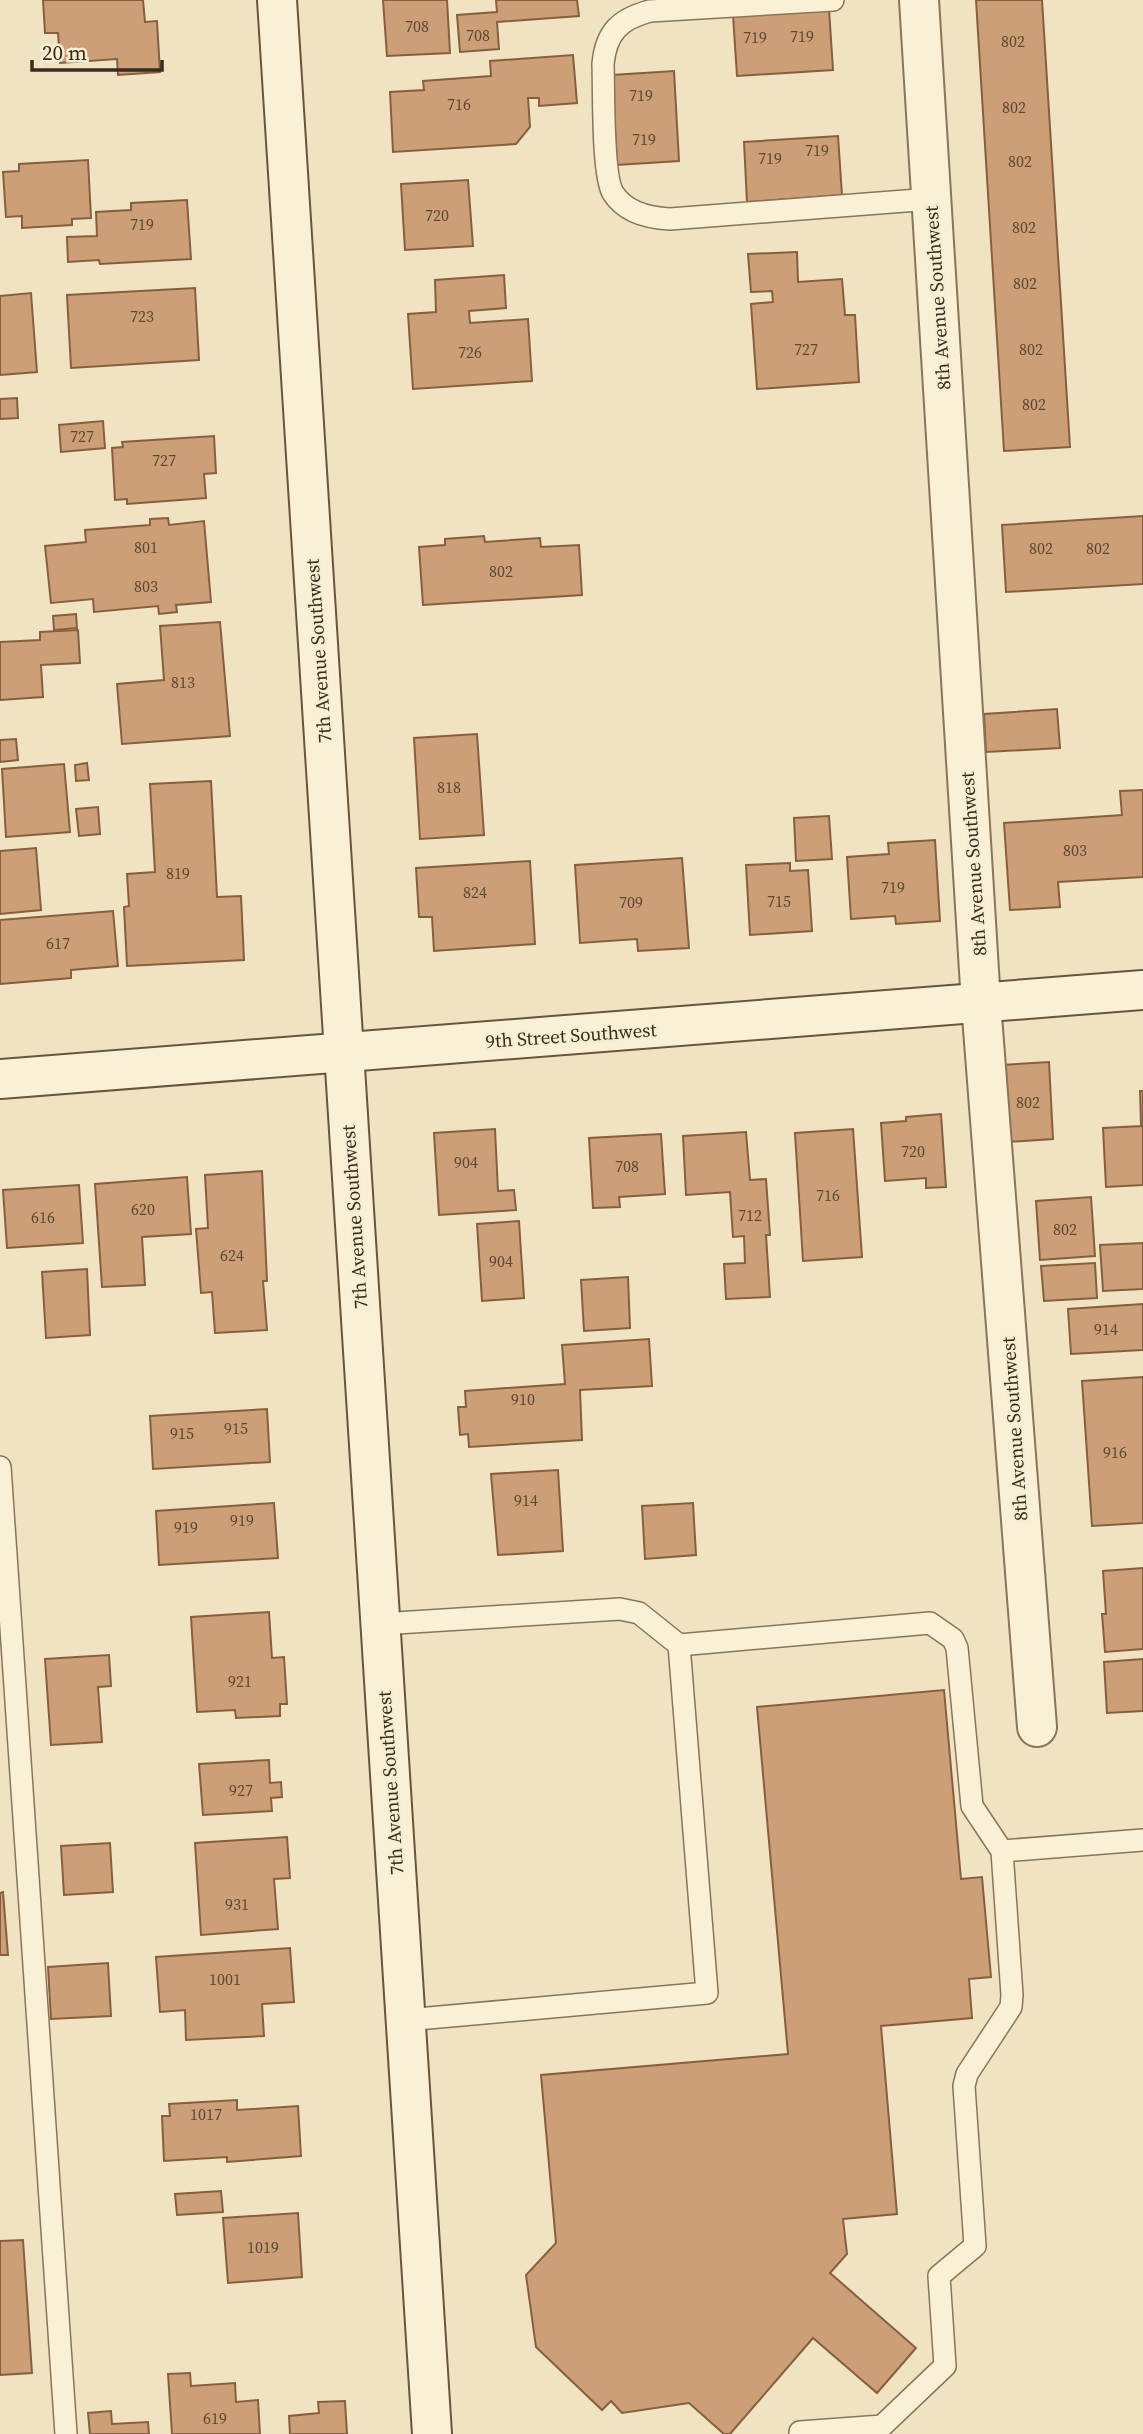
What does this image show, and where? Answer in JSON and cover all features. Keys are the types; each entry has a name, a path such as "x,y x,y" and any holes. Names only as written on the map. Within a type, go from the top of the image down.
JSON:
{"street":[{"name":"7th Avenue Southwest","path":"277,0 432,2434"},
{"name":"8th Avenue Southwest","path":"919,0 981,1003 1037,1727"},
{"name":"9th Street Southwest","path":"0,1079 1143,990"}],"lane":[{"path":"833,0 650,11 632,16 622,23 604,46 607,172 612,191 625,207 652,217 670,219 931,199"},
{"path":"0,1467 66,2434"},
{"path":"380,1624 620,1609 639,1613 679,1645 930,1623 953,1639 957,1648 972,1806 1002,1851 1011,2007 967,2074 964,2086 975,2246 939,2276 945,2366 882,2426 800,2433"},
{"path":"406,2020 707,1993 679,1645"},
{"path":"1002,1851 1143,1840"}],"building":[{"path":"43,0 143,0 145,22 157,21 160,72 118,75 117,59 60,63 58,33 45,33"},
{"path":"383,0 447,0 450,53 387,56"},
{"path":"496,0 577,0 579,16 497,22 499,49 460,52 457,15 497,12"},
{"path":"976,0 1042,0 1070,447 1004,451"},
{"path":"829,9 833,70 737,76 733,15"},
{"path":"573,55 577,103 539,106 539,98 528,98 530,127 516,144 393,152 390,92 424,90 423,81 491,76 490,61"},
{"path":"674,71 679,161 617,165 612,75"},
{"path":"838,136 842,195 747,202 744,142"},
{"path":"88,160 91,218 72,219 72,225 22,228 22,216 6,217 3,172 19,171 19,164"},
{"path":"468,180 473,246 405,250 401,184"},
{"path":"187,200 191,259 100,264 99,260 68,262 67,237 97,236 96,212 131,210 131,203"},
{"path":"797,252 798,282 842,279 845,315 855,315 859,382 757,389 751,304 773,302 772,291 751,292 748,254"},
{"path":"504,275 506,308 469,311 470,323 528,319 532,381 413,389 408,314 436,312 435,280"},
{"path":"195,288 199,360 71,368 67,295"},
{"path":"31,293 37,372 0,375 0,296"},
{"path":"17,398 18,418 0,419 0,399"},
{"path":"103,421 105,448 61,452 59,425"},
{"path":"214,436 216,473 204,474 206,498 127,504 127,499 115,500 112,448 123,447 122,442"},
{"path":"1143,516 1143,584 1006,592 1002,525"},
{"path":"168,518 169,525 204,521 211,602 176,605 177,612 159,614 158,606 94,612 93,599 51,603 45,546 86,542 85,530 150,525 150,519"},
{"path":"484,536 485,542 540,538 541,547 579,545 582,595 423,605 419,547 445,545 445,539"},
{"path":"76,614 77,628 54,630 53,616"},
{"path":"220,622 230,736 122,744 117,684 164,680 160,626"},
{"path":"78,630 80,663 41,665 43,697 0,700 0,642 40,640 40,632"},
{"path":"1057,709 1060,748 986,752 984,714"},
{"path":"477,734 484,835 420,839 414,738"},
{"path":"16,739 18,760 0,762 0,740"},
{"path":"87,763 89,780 76,781 75,765"},
{"path":"64,764 70,832 6,837 2,769"},
{"path":"211,781 217,897 241,896 244,960 127,966 124,907 129,906 127,874 155,872 150,784"},
{"path":"1143,790 1143,877 1058,882 1060,907 1010,910 1004,823 1122,815 1120,791"},
{"path":"98,807 100,834 79,836 76,809"},
{"path":"829,816 832,859 796,861 794,818"},
{"path":"935,840 940,921 896,924 895,916 851,919 847,857 889,854 888,843"},
{"path":"36,848 41,910 0,914 0,851"},
{"path":"682,858 689,948 638,951 637,939 580,943 575,865"},
{"path":"530,861 535,944 434,951 432,917 419,917 416,868"},
{"path":"790,863 790,871 808,870 812,931 750,935 746,865"},
{"path":"113,911 118,966 71,970 71,978 0,984 0,920"},
{"path":"1049,1062 1053,1139 1008,1142 1002,1065"},
{"path":"1140,1091 1143,1091 1143,1185 1106,1187 1103,1128 1141,1126"},
{"path":"941,1114 946,1187 926,1188 926,1178 885,1181 881,1123 906,1121 906,1117"},
{"path":"495,1129 498,1191 514,1190 516,1210 439,1215 434,1133"},
{"path":"853,1129 862,1257 803,1261 795,1133"},
{"path":"746,1132 750,1180 766,1179 770,1235 766,1235 770,1297 726,1299 724,1264 745,1263 744,1236 733,1237 730,1192 686,1195 683,1136"},
{"path":"661,1134 665,1194 619,1197 620,1207 593,1208 589,1138"},
{"path":"262,1171 267,1281 263,1281 267,1330 215,1333 212,1292 201,1293 196,1229 208,1228 205,1175"},
{"path":"187,1177 191,1234 142,1237 145,1285 102,1287 95,1184"},
{"path":"79,1185 83,1243 7,1248 3,1190"},
{"path":"1091,1197 1095,1256 1040,1260 1036,1201"},
{"path":"519,1221 524,1298 482,1301 477,1224"},
{"path":"1143,1243 1143,1289 1103,1291 1100,1245"},
{"path":"1095,1263 1097,1298 1044,1301 1041,1266"},
{"path":"87,1269 90,1335 46,1338 42,1272"},
{"path":"628,1277 630,1328 584,1331 581,1280"},
{"path":"1143,1304 1143,1350 1071,1354 1068,1309"},
{"path":"649,1339 652,1386 580,1390 582,1440 469,1447 468,1434 460,1435 458,1407 466,1407 465,1391 565,1384 562,1345"},
{"path":"1143,1377 1143,1523 1092,1526 1082,1381"},
{"path":"267,1409 270,1462 153,1469 150,1416"},
{"path":"558,1470 563,1551 498,1555 491,1474"},
{"path":"274,1503 278,1558 159,1565 156,1511"},
{"path":"693,1503 696,1555 645,1559 642,1506"},
{"path":"1143,1568 1143,1649 1105,1652 1103,1571"},
{"path":"269,1612 272,1658 284,1657 287,1704 280,1704 280,1716 236,1718 235,1710 197,1712 191,1617"},
{"path":"109,1655 111,1686 98,1687 102,1742 51,1745 45,1659"},
{"path":"1143,1659 1143,1711 1107,1713 1104,1662"},
{"path":"944,1690 961,1879 982,1877 991,1977 969,1979 972,2018 881,2026 897,2214 843,2219 847,2254 830,2273 916,2348 877,2393 813,2338 730,2434 724,2434 689,2403 622,2413 611,2401 602,2410 536,2347 526,2275 556,2243 541,2075 788,2054 757,1707"},
{"path":"269,1760 270,1783 281,1782 282,1797 271,1798 272,1811 203,1815 199,1764"},
{"path":"287,1837 290,1878 274,1879 278,1929 201,1935 195,1843"},
{"path":"110,1843 113,1892 64,1895 61,1846"},
{"path":"3,1892 8,1955 0,1955 0,1893"},
{"path":"290,1948 294,2002 262,2004 264,2036 186,2040 185,2010 160,2012 156,1957"},
{"path":"108,1963 111,2016 51,2019 48,1967"},
{"path":"237,2100 237,2110 298,2106 301,2156 227,2162 227,2157 164,2161 162,2116 170,2116 169,2104"},
{"path":"221,2191 223,2212 177,2215 175,2194"},
{"path":"298,2213 302,2277 228,2283 223,2218"},
{"path":"23,2240 32,2373 0,2375 0,2241"},
{"path":"190,2373 191,2386 235,2383 236,2402 258,2400 260,2434 172,2434 168,2374"},
{"path":"345,2401 347,2434 290,2434 289,2416 319,2413 318,2402"},
{"path":"111,2411 112,2424 148,2422 149,2434 90,2434 88,2413"}]}
